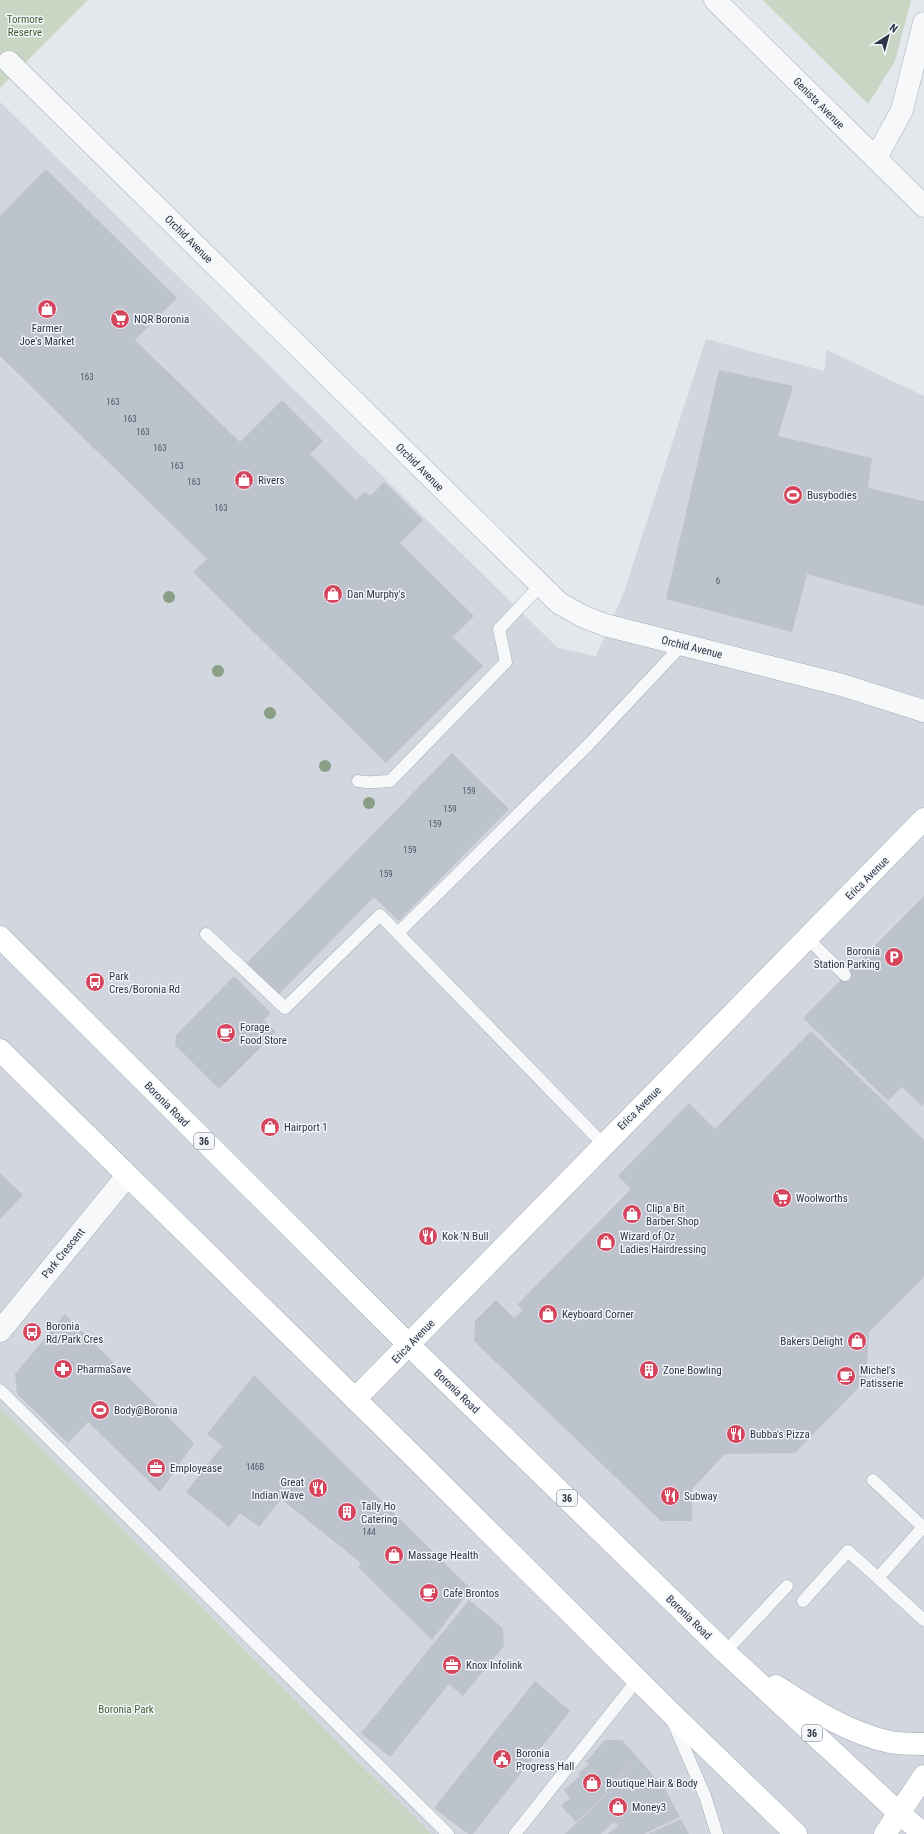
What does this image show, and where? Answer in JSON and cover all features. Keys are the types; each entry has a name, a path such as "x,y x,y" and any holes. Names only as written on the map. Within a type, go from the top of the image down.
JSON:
{"main road":[{"name":"Erica Avenue","path":"354,1399 409,1345 603,1144 924,819"},
{"name":"Boronia Road","path":"0,937 409,1345 725,1652 899,1813 924,1834"},
{"path":"0,1050 126,1176 638,1679 788,1830"},
{"path":"725,1652 830,1720 863,1734 891,1742 924,1744"},
{"path":"886,1834 924,1776"}],"street":[{"name":"Genista Avenue","path":"715,0 924,206"},
{"path":"876,158 902,110 924,23"},
{"name":"Orchid Avenue","path":"9,62 540,586 559,603 582,616 605,625 842,685 924,711"},
{"name":"Park Crescent","path":"0,1332 126,1176"}],"lane":[{"path":"358,782 370,784 390,781 506,662 498,629 540,586"},
{"path":"398,933 589,744 682,645"},
{"path":"206,934 285,1008 380,915 603,1144"},
{"path":"807,938 845,975"},
{"path":"0,1390 448,1834"},
{"path":"872,1480 924,1527 878,1578"},
{"path":"803,1601 848,1551 924,1620"},
{"path":"725,1652 786,1586"},
{"path":"515,1834 638,1679"},
{"path":"668,1710 705,1796 718,1834"}],"shaded area":[{"path":"0,102 558,648 596,656 624,592 706,339 824,371 827,350 924,396 924,1834 431,1834 0,1408"}],"green space":[{"name":"Tormore Reserve","path":"0,0 88,0 0,88"},
{"path":"763,0 911,0 895,61 868,104"},
{"name":"Boronia Park","path":"0,1408 431,1834 0,1834"}],"building":[{"path":"46,169 177,298 135,340 240,442 282,400 323,441 310,454 356,500 365,491 370,496 384,482 423,520 400,543 474,616 453,637 483,666 386,763 193,572 207,559 0,356 0,216"},
{"name":"Busybodies","path":"719,370 793,386 778,436 872,458 868,488 924,501 924,606 807,574 792,632 666,599"},
{"path":"452,753 509,809 399,921 374,897 279,994 246,964"},
{"name":"Boronia Station Parking","path":"924,896 924,1103 922,1106 902,1087 888,1101 803,1018"},
{"name":"Forage Food Store","path":"234,976 271,1013 264,1020 276,1032 219,1089 175,1045 176,1035"},
{"path":"811,1031 924,1140 924,1277 869,1332 866,1380 795,1453 725,1454 692,1489 692,1521 661,1521 474,1341 475,1321 496,1300 514,1318 523,1310 517,1305 631,1189 618,1176 689,1103 715,1129"},
{"path":"0,1173 23,1195 0,1219"},
{"path":"65,1314 194,1443 160,1492 88,1422 68,1443 17,1394 15,1374"},
{"path":"254,1375 471,1589 432,1640 358,1567 361,1563 281,1499 259,1527 240,1513 229,1527 186,1492 222,1446 207,1434"},
{"name":"Knox Infolink","path":"469,1600 503,1628 504,1646 463,1696 449,1684 390,1757 361,1733"},
{"name":"Boronia Progress Hall","path":"535,1681 570,1711 473,1834 468,1834 434,1808"},
{"name":"Boutique Hair & Body","path":"605,1740 622,1740 638,1758 604,1790 607,1793 576,1822 561,1806 570,1798 564,1790 580,1776 578,1774 589,1764 586,1762"},
{"name":"Money3","path":"638,1758 665,1789 680,1817 644,1834 608,1834 618,1826 614,1822 601,1834 565,1834 608,1793 606,1790"},
{"path":"681,1819 689,1834 648,1834"}],"place":[{"name":"Farmer Joe's Market","path":"47,309"},
{"name":"NQR Boronia","path":"120,319"},
{"name":"Rivers","path":"244,480"},
{"name":"Busybodies","path":"793,495"},
{"name":"Dan Murphy's","path":"333,594"},
{"name":"Boronia Station Parking","path":"894,957"},
{"name":"Park Cres/Boronia Rd","path":"95,982"},
{"name":"Forage Food Store","path":"226,1033"},
{"name":"Hairport 1","path":"270,1127"},
{"name":"Woolworths","path":"782,1198"},
{"name":"Clip a Bit Barber Shop","path":"632,1214"},
{"name":"Kok 'N Bull","path":"428,1236"},
{"name":"Wizard of Oz Ladies Hairdressing","path":"606,1242"},
{"name":"Keyboard Corner","path":"548,1314"},
{"name":"Boronia Rd/Park Cres","path":"32,1332"},
{"name":"Bakers Delight","path":"857,1341"},
{"name":"PharmaSave","path":"63,1369"},
{"name":"Zone Bowling","path":"649,1370"},
{"name":"Michel's Patisserie","path":"846,1376"},
{"name":"Body@Boronia","path":"100,1410"},
{"name":"Bubba's Pizza","path":"736,1434"},
{"name":"Employease","path":"156,1468"},
{"name":"Great Indian Wave","path":"318,1488"},
{"name":"Subway","path":"670,1496"},
{"name":"Tally Ho Catering","path":"347,1512"},
{"name":"Massage Health","path":"394,1555"},
{"name":"Cafe Brontos","path":"429,1593"},
{"name":"Knox Infolink","path":"452,1665"},
{"name":"Boronia Progress Hall","path":"502,1759"},
{"name":"Boutique Hair & Body","path":"592,1783"},
{"name":"Money3","path":"618,1807"}]}
